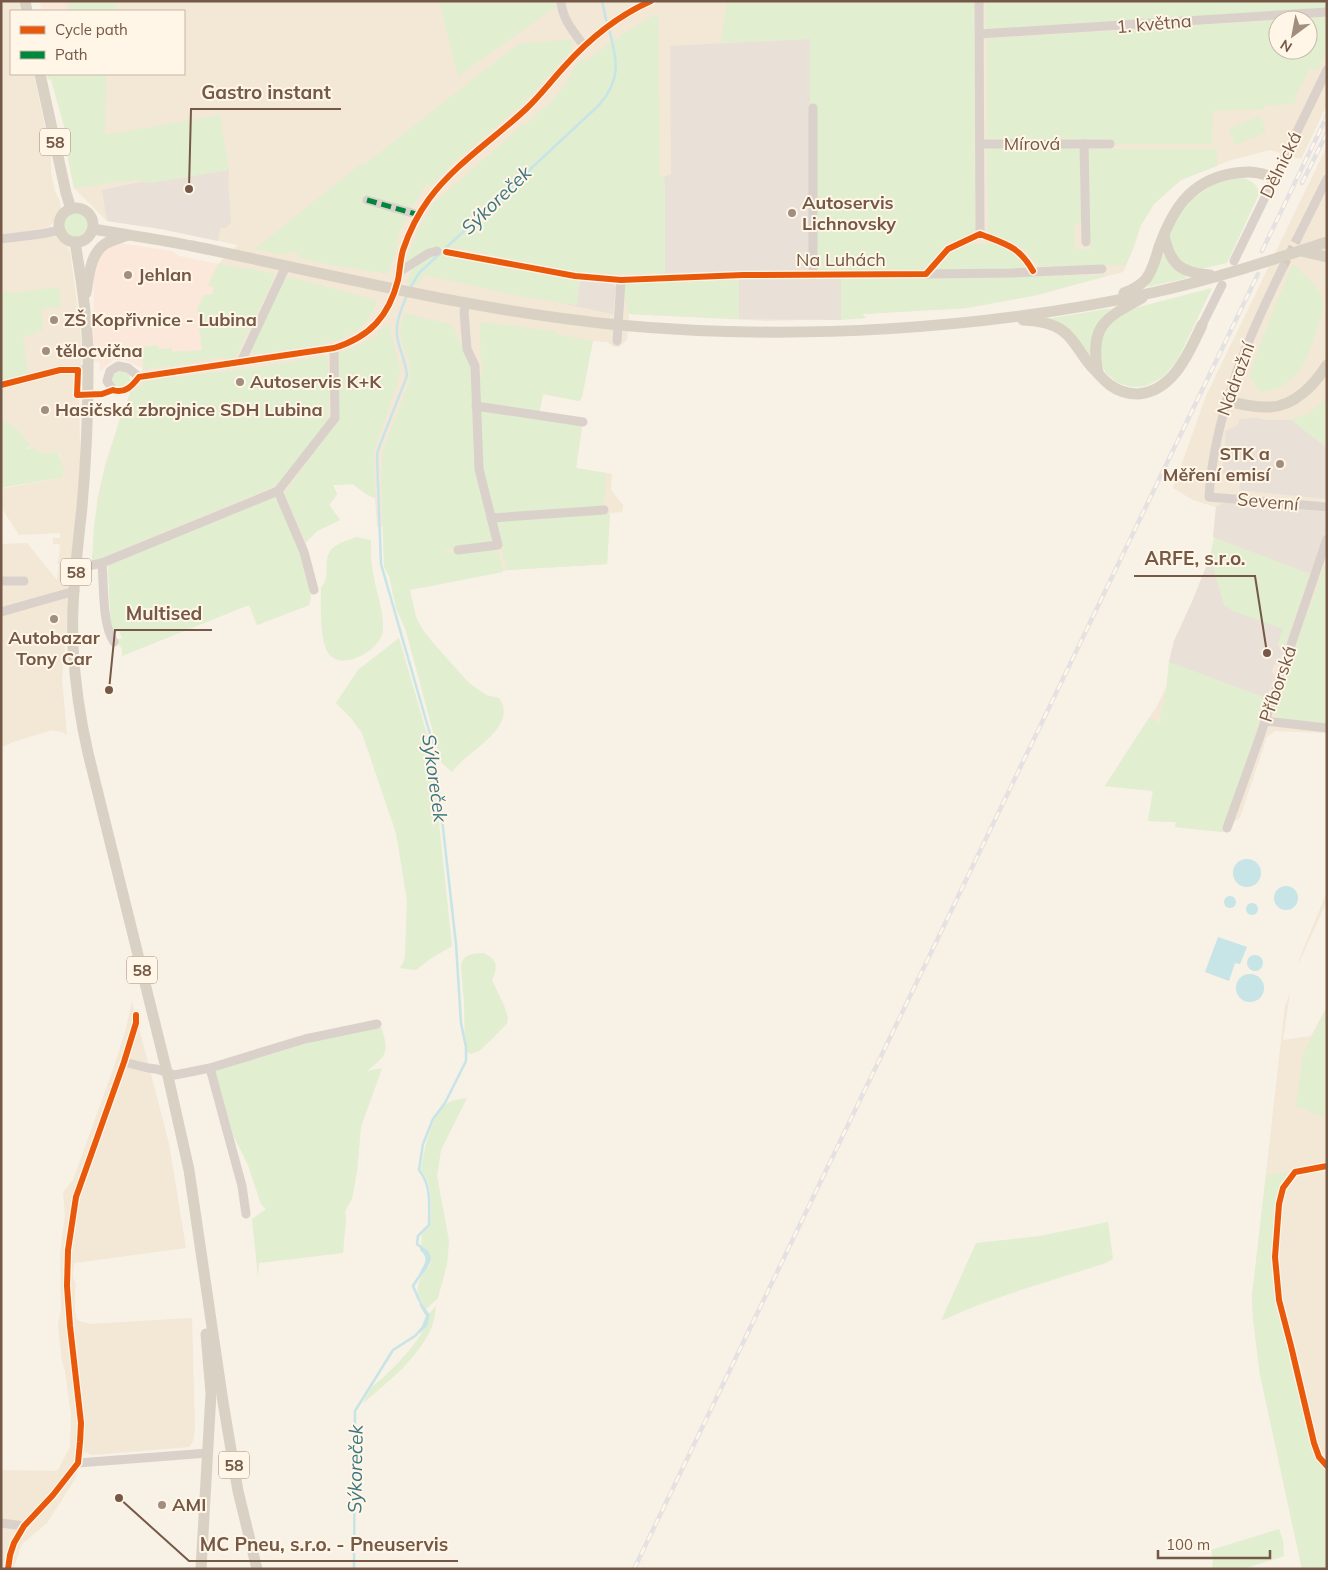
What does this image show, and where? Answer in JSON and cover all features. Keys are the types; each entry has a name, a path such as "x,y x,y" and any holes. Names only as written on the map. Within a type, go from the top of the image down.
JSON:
{"main road":[{"name":"58","path":"40,75 71,209"},
{"path":"1099,303 1132,290 1145,280 1151,270 1168,222 1188,195 1206,182 1226,174 1248,171 1262,173 1274,178"},
{"path":"71,209 79,209 86,212 92,220 93,228 86,238 75,242 66,238 60,230 60,223 62,216 71,209"},
{"path":"93,228 179,243 466,304 542,316 618,325 699,331 763,332 919,326 998,318 1099,303 1221,280 1327,242"},
{"path":"84,302 94,256 104,245 128,234"},
{"path":"1164,234 1171,257 1179,266 1185,270 1221,280"},
{"name":"58","path":"75,242 84,302 88,370 73,646 80,714 89,760 167,1072 189,1170 236,1481 256,1569"},
{"path":"1300,251 1327,257"},
{"path":"1098,373 1095,343 1103,324 1115,312 1152,292"},
{"path":"998,318 1033,320 1058,328 1071,338 1090,364 1110,385 1125,393 1137,394 1153,390 1167,381 1178,369 1202,324"},
{"path":"1227,401 1268,408 1285,404 1312,385 1327,365"},
{"path":"196,1215 210,1393 201,1569"}],"street":[{"path":"560,1 566,21 584,46"},
{"path":"139,377 334,348 348,344 362,336 378,322 391,300 406,241 429,199 445,180 526,110 584,46 601,31 613,22 651,1"},
{"path":"980,1 980,234"},
{"name":"1. května","path":"980,34 1327,12"},
{"name":"Dělnická","path":"1234,261 1327,70"},
{"name":"Na Luhách","path":"813,108 813,275"},
{"name":"Mírová","path":"980,144 1110,144"},
{"name":"Mírová","path":"1084,144 1086,242"},
{"path":"1297,239 1327,179"},
{"path":"367,200 419,215"},
{"path":"1,239 60,230"},
{"path":"926,274 948,249 980,234 1014,248 1024,256 1033,271"},
{"name":"Na Luhách","path":"399,272 428,253 442,251 582,277 621,280 743,275 1011,273 1102,268"},
{"path":"241,362 286,266"},
{"name":"Nádražní","path":"1209,497 1216,446 1227,401 1240,362 1283,267"},
{"path":"617,341 621,280"},
{"path":"1202,324 1221,280"},
{"path":"458,550 498,545 479,469 475,366 467,349 464,312 466,304"},
{"path":"76,566 102,564 278,491 335,418 334,348"},
{"path":"1,385 60,370 88,370"},
{"path":"476,406 583,422"},
{"path":"278,491 304,552 314,590"},
{"name":"Severní","path":"1209,497 1327,507"},
{"path":"491,518 604,510"},
{"name":"Příborská","path":"1227,828 1327,539"},
{"path":"102,564 106,624 109,636 114,642"},
{"path":"1,581 24,582"},
{"path":"1,612 75,591"},
{"path":"1265,721 1327,728"},
{"path":"8,1569 14,1543 24,1526 53,1495 78,1463 80,1422 67,1286 68,1250 76,1197 124,1062 136,1023 136,1015"},
{"path":"124,1062 175,1075 210,1068 305,1038 377,1024"},
{"path":"210,1068 242,1186 246,1214"},
{"path":"1327,1166 1295,1172 1283,1188 1279,1204 1275,1257 1279,1300 1314,1443 1319,1456 1327,1466"},
{"path":"78,1463 208,1453"},
{"path":"1,1523 24,1526"}],"shaded area":[{"path":"1,1 19,1 21,10 10,10 10,75 34,75 51,157 51,173 61,210 57,219 50,226 38,230 1,235"},
{"path":"40,1 1327,1 1327,105 1301,159 1270,150 1231,160 1180,180 1154,204 1141,225 1123,272 1037,295 967,308 862,314 866,318 767,321 629,314 627,340 619,347 614,347 607,342 592,341 582,397 579,401 543,394 539,414 583,420 576,468 612,474 611,490 623,505 622,512 610,513 607,564 508,570 410,589 393,516 383,526 377,527 375,498 353,484 333,485 337,494 329,505 340,520 317,531 306,542 302,554 311,597 309,605 257,625 250,605 111,631 108,565 92,562 97,502 105,465 120,419 131,391 143,369 208,285 218,264 238,245 161,229 107,221 74,188 68,158 66,133 51,79 48,80 48,75 185,75 185,10 42,10"},
{"path":"40,1 65,1 66,10 42,10"},
{"path":"810,39 812,271 665,273 664,177 671,174 670,46"},
{"path":"1327,146 1327,733 1275,731 1267,737 1240,817 1223,832 1175,827 1176,822 1148,821 1153,791 1105,786 1157,706 1167,685 1169,662 1174,641 1210,557 1214,538 1216,507 1193,500 1173,488 1206,396"},
{"path":"229,170 231,222 226,228 220,228 218,241 161,229 107,221 102,190 141,182 151,183"},
{"path":"56,236 65,242 70,252 80,324 82,355 79,376 79,493 62,680 67,735 52,730 1,747 1,544 27,543 57,580 60,544 53,544 53,538 60,538 60,533 19,535 1,507 1,489 58,478 64,475 59,453 44,454 32,448 30,449 19,431 1,418 1,244"},
{"path":"119,243 172,251 179,256 218,264 208,285 214,287 212,296 204,295 197,308 202,350 172,352 158,349 157,345 127,349 128,352 143,352 143,369 125,360 113,360 100,371 99,362 93,361 94,266 99,252"},
{"path":"739,279 841,279 841,320 739,319"},
{"path":"580,280 612,282 616,286 613,314 560,303 577,305"},
{"path":"1239,419 1291,420 1327,448 1327,499 1239,490 1241,475 1222,473 1226,431 1239,424"},
{"path":"1224,503 1327,512 1325,524 1327,528 1310,574 1213,537 1216,507"},
{"path":"1210,557 1211,560 1291,629 1279,663 1273,666 1272,672 1275,676 1266,698 1169,662 1174,641"},
{"path":"1327,892 1327,901 1297,967 1303,950"},
{"path":"1290,993 1283,1040 1311,1036 1327,1006 1327,1569 1302,1569 1260,1374 1253,1318 1252,1297 1285,1006"},
{"path":"132,1001 169,1144 186,1248 74,1263 73,1276 76,1285 75,1311 76,1318 79,1321 90,1324 192,1318 195,1429 193,1441 189,1447 92,1455 84,1452 75,1479 47,1523 22,1544 13,1569 1,1569 1,1470 58,1470 70,1447 71,1415 58,1325 61,1310 60,1252 65,1216 63,1192 73,1180 112,1072 126,1029"}],"green space":[{"path":"69,1 115,1 116,10 70,10"},
{"path":"439,1 556,1 557,6 458,76"},
{"path":"727,1 974,1 975,231 950,244 945,243 945,247 925,269 816,271 810,107 810,39 721,43"},
{"path":"986,1 1327,1 1327,8 1268,10 1268,12 986,29"},
{"path":"658,13 660,176 664,177 665,182 665,273 601,274 573,271 451,247 448,251 433,248 408,261 406,260 419,228 434,203 525,123 526,125 543,108 545,109 566,84 574,68 581,60 586,61 616,38"},
{"path":"1327,17 1327,50 1318,69 1310,68 1296,95 1294,104 1264,105 1264,109 1213,111 1212,144 1111,144 1111,139 987,139 987,39 1268,21 1268,60 1318,60 1318,18"},
{"path":"572,40 572,50 519,107 454,162 431,185 426,184 397,237 397,248 388,274 321,263 297,257 299,255 294,251 284,255 255,249 361,164 364,165 518,44"},
{"path":"106,75 105,135 220,115 229,170 151,183 135,180 74,188 68,158 66,133 51,79 48,79 47,76"},
{"path":"1260,116 1266,132 1235,145 1229,129"},
{"path":"987,148 1071,148 1080,151 1081,222 1074,226 1075,249 1091,249 1089,149 1217,149 1217,166 1181,180 1154,204 1141,225 1126,265 1041,266 1019,246 988,235"},
{"path":"1241,177 1253,183 1257,187 1259,194 1227,263 1201,269 1187,266 1175,255 1169,236 1176,219 1192,199 1214,184"},
{"path":"76,213 84,217 88,225 84,233 76,237 68,233 64,225 68,217"},
{"path":"966,244 996,244 1009,247 1025,265 1026,269 937,271 935,269 943,257"},
{"path":"436,252 443,253 443,255 508,267 510,270 516,271 519,269 580,280 577,305 519,296 425,275 416,285 407,284 412,269"},
{"path":"1161,254 1163,254 1172,267 1187,278 1147,287"},
{"path":"218,264 274,274 272,283 237,354 234,358 223,359 222,357 143,369 142,352 127,352 127,349 157,345 159,349 172,348 172,352 202,350 197,308 204,295 212,295 214,287 208,285"},
{"path":"1293,264 1310,280 1320,294 1323,303 1322,314 1305,362 1299,371 1283,385 1272,390 1260,392 1249,376"},
{"path":"1108,275 1037,295 967,308 862,314 866,318 841,320 841,279"},
{"path":"289,277 378,301 365,322 351,334 325,343 254,354 252,351 253,346 283,281"},
{"path":"739,279 739,319 629,314 623,289 628,281"},
{"path":"59,287 61,306 41,309 43,330 35,332 35,334 23,336 28,376 1,381 1,290 15,293"},
{"path":"1212,288 1177,361 1163,377 1146,386 1132,387 1118,383 1106,373 1103,368 1099,344 1107,326 1131,309"},
{"path":"1112,308 1095,329 1091,341 1090,355 1047,319"},
{"path":"404,313 452,325 473,369 474,404 492,543 445,550 445,553 492,549 499,552 503,572 410,590 416,617 434,644 469,683 486,695 499,698 504,709 497,729 452,772 441,762 406,631 396,608 389,576 384,567 381,478 383,450 409,383 410,365 401,341 400,329"},
{"path":"481,322 556,331 556,334 593,341 582,397 579,401 543,394 539,414 481,405 477,374 482,375 483,364 481,363"},
{"path":"391,324 391,334 400,368 397,385 374,450 375,498 353,484 333,485 337,494 329,505 340,520 317,531 306,542 284,494 336,422 337,353 377,337 378,331"},
{"path":"325,356 328,359 329,400 327,422 280,484 92,562 94,525 101,483 120,419 131,391 142,386 143,381 254,368"},
{"path":"121,370 127,373 130,379 127,385 121,388 115,385 112,379 115,373"},
{"path":"1327,398 1327,448 1291,420 1308,414"},
{"path":"478,409 582,425 576,468 606,473 604,504 600,507 496,514 492,510 480,454"},
{"path":"1,418 19,431 30,445 27,448 32,448 44,454 58,452 64,471 63,477 1,488"},
{"path":"276,497 302,554 311,593 309,605 257,625 249,605 122,656 122,649 116,640 122,638 119,631 113,633 111,630 108,564"},
{"path":"610,513 607,564 507,570 494,521"},
{"path":"356,537 371,540 372,568 381,610 383,630 381,637 369,650 361,656 344,661 336,659 326,650 321,623 321,588 326,577 330,551 339,544"},
{"path":"1214,538 1310,574 1284,648 1277,646 1283,629 1232,611 1224,605 1210,557"},
{"path":"1327,559 1327,726 1280,718 1276,716 1273,709"},
{"path":"399,638 431,748 452,946 416,970 400,968 405,956 407,900 396,833 362,733 351,718 336,703 358,670"},
{"path":"1169,662 1266,698 1223,832 1175,827 1176,822 1148,821 1153,791 1105,786 1149,718 1160,723"},
{"path":"483,953 494,961 496,967 492,980 508,1018 507,1023 491,1040 479,1051 471,1054 466,1051 465,1047 461,965 467,956"},
{"path":"1327,1008 1327,1118 1296,1106 1303,1054"},
{"path":"381,1027 386,1047 383,1056 367,1071 382,1068 361,1127 357,1172 352,1199 345,1211 343,1253 259,1263 258,1277 252,1219 266,1209 261,1204 248,1165 233,1135 215,1071 304,1044"},
{"path":"467,1098 441,1150 437,1176 449,1241 447,1264 438,1298 426,1309 419,1296 418,1285 422,1275 431,1264 426,1249 421,1246 422,1234 430,1226 431,1204 430,1189 421,1170 422,1162 429,1134 437,1115 448,1103"},
{"path":"1287,1172 1278,1196 1271,1254 1300,1400 1327,1469 1327,1569 1302,1569 1260,1374 1253,1318 1252,1297 1266,1175"},
{"path":"1108,1222 1113,1259 1106,1263 1002,1296 941,1321 976,1243 1040,1236"},
{"path":"436,1306 431,1329 418,1351 363,1403 372,1388 411,1348 427,1323 429,1314"},
{"path":"1279,1529 1283,1541 1284,1556 1243,1569 1215,1569 1212,1567 1211,1550"}],"water":[{"path":"1247,859 1257,863 1261,873 1257,883 1247,887 1237,883 1233,873 1237,863"},
{"path":"1286,886 1294,890 1298,898 1294,906 1286,910 1278,906 1274,898 1278,890"},
{"path":"1232,896 1235,897 1235,907 1228,908 1225,907 1224,900 1225,897"},
{"path":"1254,903 1257,904 1257,914 1250,915 1247,914 1246,907 1247,904"},
{"path":"1218,937 1247,947 1240,964 1235,963 1229,981 1205,972"},
{"path":"1252,955 1258,955 1263,960 1261,969 1252,971 1247,966 1247,960"},
{"path":"1250,974 1260,978 1264,988 1260,998 1250,1002 1240,998 1236,988 1240,978"},
{"path":"421,1246 427,1250 431,1259 417,1282 425,1262 424,1254 420,1250"},
{"path":"417,1292 430,1315 427,1326 419,1334 426,1316 420,1306"}],"waterway":[{"name":"Sýkoreček","path":"602,1 607,24"},
{"name":"Sýkoreček","path":"410,288 419,273 599,105 606,96 611,87 616,69 609,29"},
{"name":"Sýkoreček","path":"407,295 397,329 398,341 405,362 407,376 377,457 381,564 434,748 456,944 461,1023 466,1047 466,1061 445,1103 433,1119 423,1144 419,1170 428,1189 429,1225 418,1236 417,1244 422,1248"},
{"name":"Sýkoreček","path":"418,1278 413,1286 419,1300"},
{"name":"Sýkoreček","path":"354,1569 355,1411 393,1350 415,1336 423,1327"}],"tunnel":[{"path":"1283,267 1297,239"}],"railway":[{"path":"1262,251 1327,116"},
{"path":"1302,183 1327,133"},
{"path":"634,1569 1258,274"}],"marked path":[{"path":"367,200 419,215"}],"cycle path":[{"path":"1,385 60,370 78,370 77,395 102,394 113,390 125,390 139,377 334,348 358,338 376,323 389,304 398,280 402,254 408,237 421,211 439,186 526,109 594,38 615,21 651,1"},
{"path":"446,252 575,276 621,280 743,275 926,274 948,249 980,234 1017,251 1033,271"},
{"path":"8,1569 14,1543 24,1526 53,1495 78,1463 81,1423 70,1326 67,1286 68,1250 76,1197 124,1062 136,1023 136,1015"},
{"path":"1327,1166 1295,1172 1283,1188 1279,1204 1275,1257 1279,1300 1314,1443 1319,1457 1327,1466"}],"place":[{"name":"Gastro instant","path":"189,189"},
{"name":"Autoservis Lichnovsky","path":"792,213"},
{"name":"Jehlan","path":"128,275"},
{"name":"ZŠ Kopřivnice - Lubina","path":"54,320"},
{"name":"tělocvična","path":"46,351"},
{"name":"Autoservis K+K","path":"240,382"},
{"name":"Hasičská zbrojnice SDH Lubina","path":"45,410"},
{"name":"STK a Měření emisí","path":"1280,464"},
{"name":"Autobazar Tony Car","path":"54,619"},
{"name":"ARFE, s.r.o.","path":"1267,653"},
{"name":"Multised","path":"109,690"},
{"name":"MC Pneu, s.r.o. - Pneuservis","path":"119,1498"},
{"name":"AMI","path":"162,1505"}]}
